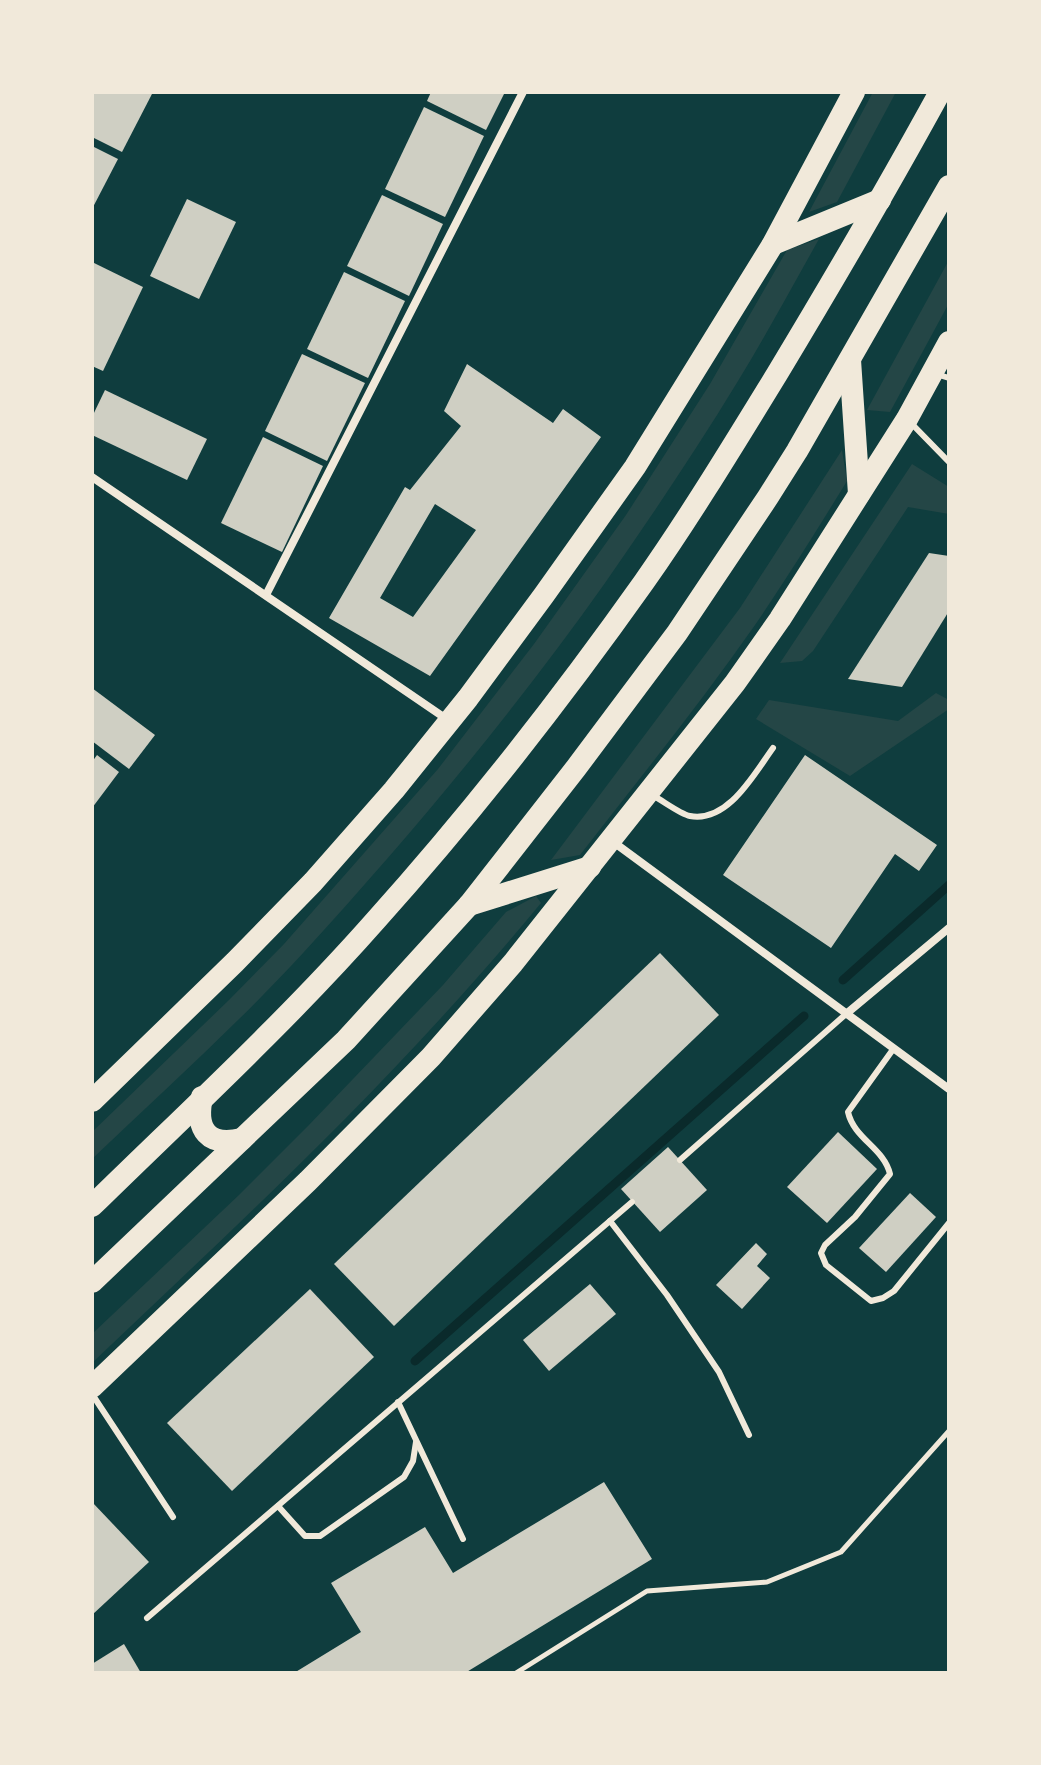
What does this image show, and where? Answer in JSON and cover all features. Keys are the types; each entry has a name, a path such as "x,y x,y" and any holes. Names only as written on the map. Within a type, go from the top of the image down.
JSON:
{"highway":[{"path":"92,1101 313,882 450,721 626,480 773,244 854,92"},
{"path":"92,1206 323,979 376,921 479,799 580,669 645,580 756,409 940,92"},
{"path":"92,1282 346,1040 469,905 677,633 768,497 949,186"},
{"path":"773,244 880,200"},
{"path":"92,1387 308,1181 431,1057 513,963 744,670 907,419 941,376 949,342"},
{"path":"850,360 859,494"},
{"path":"469,905 590,867"},
{"path":"202,1097 199,1117 205,1134 221,1141 242,1139"}],"street":[{"path":"266,595 523,92"},
{"path":"92,477 450,721"},
{"path":"612,841 949,1089"},
{"path":"846,1014 949,928"}],"lane":[{"path":"907,419 949,462"},
{"path":"649,793 689,816 713,814 732,802 773,748"},
{"path":"680,1160 846,1014"},
{"path":"894,1048 848,1112 850,1124 888,1164 890,1174 821,1253 826,1265 871,1301 894,1291 949,1223"},
{"path":"147,1618 632,1202"},
{"path":"610,1221 667,1295 719,1372 749,1435"},
{"path":"92,1394 173,1517"},
{"path":"398,1402 463,1539"},
{"path":"278,1506 305,1536 320,1536 404,1477 413,1461 416,1442"}],"path":[{"path":"516,1673 647,1591 767,1582 841,1552 949,1431"}],"shaded area":[{"path":"873,92 896,92 837,202 809,212"},
{"path":"819,239 748,364 673,483 605,583 498,726 422,818 279,979 92,1159 92,1132 284,944 438,769 534,644 626,515 710,384 787,250"},
{"path":"949,260 949,303 890,412 867,410"},
{"path":"842,450 847,481 779,590 734,654 580,855 551,860 740,608"},
{"path":"912,464 949,487 949,514 908,507 813,651 802,661 780,663"},
{"path":"936,693 949,700 949,709 850,776 756,719 769,700 898,721"},
{"path":"536,896 541,903 396,1066 283,1181 92,1363 92,1334 308,1126 443,985 506,912"}],"building":[{"path":"92,92 153,92 122,152 92,137"},
{"path":"431,92 505,92 486,130 427,101"},
{"path":"424,107 484,136 445,217 385,189"},
{"path":"92,146 118,159 92,209"},
{"path":"382,195 443,224 409,296 347,266"},
{"path":"187,199 236,222 199,299 150,276"},
{"path":"92,262 143,287 103,371 92,366"},
{"path":"344,272 405,301 368,378 307,349"},
{"path":"302,354 365,383 327,461 265,431"},
{"path":"467,364 553,423 563,409 601,437 430,676 329,618 405,487 410,490 461,426 444,411","holes":["435,504 476,530 413,617 380,598"]},
{"path":"105,390 207,439 187,480 92,435 92,417"},
{"path":"263,437 323,466 282,552 221,523"},
{"path":"929,553 949,556 949,611 902,687 848,679"},
{"path":"92,688 155,735 129,769 92,741"},
{"path":"97,755 119,772 92,808 92,762"},
{"path":"805,755 937,845 919,871 895,854 831,948 723,875"},
{"path":"660,953 719,1015 394,1326 334,1264"},
{"path":"838,1132 877,1169 827,1223 787,1187"},
{"path":"668,1147 707,1190 660,1232 621,1189"},
{"path":"910,1193 936,1217 886,1272 859,1248"},
{"path":"756,1243 767,1254 757,1266 770,1278 742,1309 716,1285"},
{"path":"590,1284 616,1314 549,1371 523,1340"},
{"path":"310,1289 374,1357 232,1491 167,1423"},
{"path":"604,1482 652,1559 465,1673 294,1673 361,1632 331,1583 425,1527 453,1573"},
{"path":"92,1502 149,1562 92,1615"},
{"path":"124,1644 141,1673 92,1673 92,1664"}],"waterway":[{"path":"843,980 949,885"},
{"path":"415,1361 804,1016"}]}
